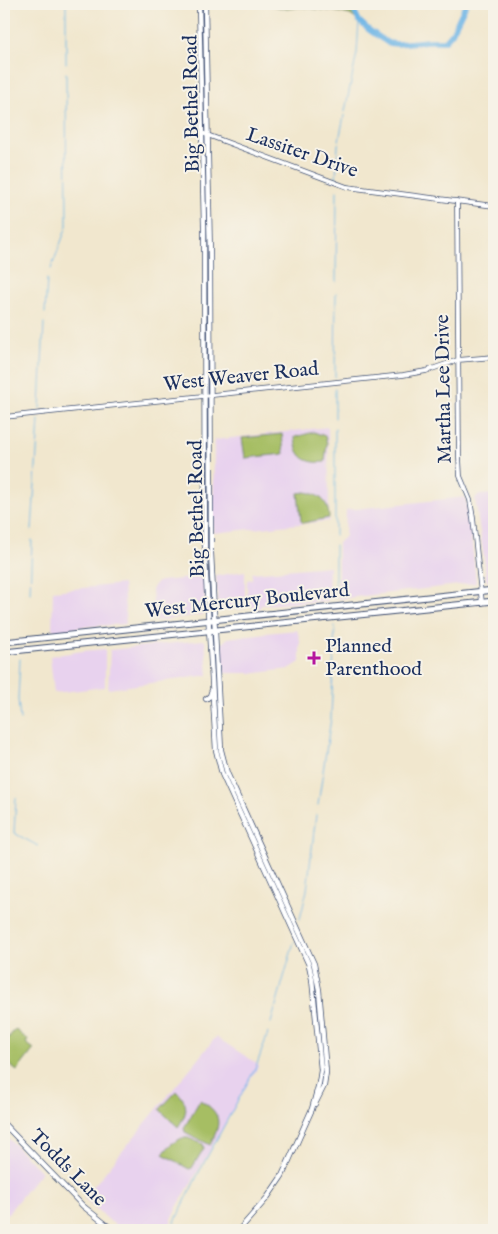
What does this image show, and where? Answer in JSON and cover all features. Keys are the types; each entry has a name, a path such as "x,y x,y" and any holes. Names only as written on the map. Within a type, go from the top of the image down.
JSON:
{"highway":[{"name":"West Mercury Boulevard","path":"4,642 494,590"},
{"name":"West Mercury Boulevard","path":"4,652 494,602"}],"main road":[{"name":"Big Bethel Road","path":"199,4 204,257 205,559 216,750 220,768 308,960 315,985"},
{"name":"Big Bethel Road","path":"205,4 210,257 211,553 220,743 223,761 314,964 321,1074 312,1109 279,1181 239,1230"},
{"path":"206,699 210,696 212,686"},
{"name":"Todds Lane","path":"4,1124 83,1206 113,1230"}],"street":[{"name":"Lassiter Drive","path":"202,133 347,187 494,206"},
{"name":"Martha Lee Drive","path":"457,201 460,476 470,500 482,603"},
{"name":"West Weaver Road","path":"4,417 403,375 426,371 458,360 494,357"}],"shaded area":[{"path":"328,427 329,521 213,533 214,440"},
{"path":"494,494 494,582 492,583 488,582 486,578 475,499 478,495"},
{"path":"465,497 469,516 476,583 338,599 338,543 345,536 346,510"},
{"path":"329,566 328,601 261,605 260,608 250,607 247,596 247,580 252,579 252,573"},
{"path":"245,571 245,609 223,610 218,605 216,576"},
{"path":"204,577 205,611 201,615 154,621 152,590 156,583"},
{"path":"123,584 126,624 81,627 57,631 52,629 53,591"},
{"path":"297,630 300,640 300,662 289,669 257,673 222,673 220,645 228,638"},
{"path":"205,641 208,675 108,689 110,650"},
{"path":"105,649 105,687 54,693 50,656"},
{"path":"216,1037 259,1065 176,1209 168,1230 124,1230 111,1222 84,1198"},
{"path":"4,1134 41,1172 4,1218"}],"green space":[{"path":"265,4 349,4 356,19 350,15 338,12 301,7 287,9"},
{"path":"314,432 325,436 327,443 325,462 307,460 297,450 295,437"},
{"path":"282,434 284,454 245,458 242,438"},
{"path":"306,492 316,495 326,503 329,518 303,523 301,521 298,493"},
{"path":"15,1029 28,1040 26,1043 34,1049 17,1071 4,1061 4,1044"},
{"path":"177,1091 184,1100 186,1109 178,1127 160,1109"},
{"path":"200,1100 213,1110 218,1120 218,1125 210,1145 185,1132 184,1128"},
{"path":"182,1138 188,1138 203,1144 204,1148 192,1168 189,1169 163,1154 171,1144"}],"waterway":[{"path":"66,4 66,63"},
{"path":"351,4 359,21 369,30 388,43 397,44 445,41 452,33 466,4"},
{"path":"336,179 338,145 357,53 359,21"},
{"path":"51,269 67,226 66,73"},
{"path":"336,282 337,191"},
{"path":"45,313 47,279"},
{"path":"335,377 336,293"},
{"path":"40,408 44,323"},
{"path":"335,389 335,418"},
{"path":"32,530 39,420"},
{"path":"335,428 335,535"},
{"path":"30,593 32,540"},
{"path":"335,545 335,598"},
{"path":"318,805 331,718 335,626"},
{"path":"20,659 18,699 20,720"},
{"path":"16,798 14,833 38,846"},
{"path":"300,919 307,890 316,815"},
{"path":"271,1023 294,942"},
{"path":"171,1230 200,1170 256,1067 268,1033"}],"place":[{"name":"Planned Parenthood","path":"314,658"}]}
